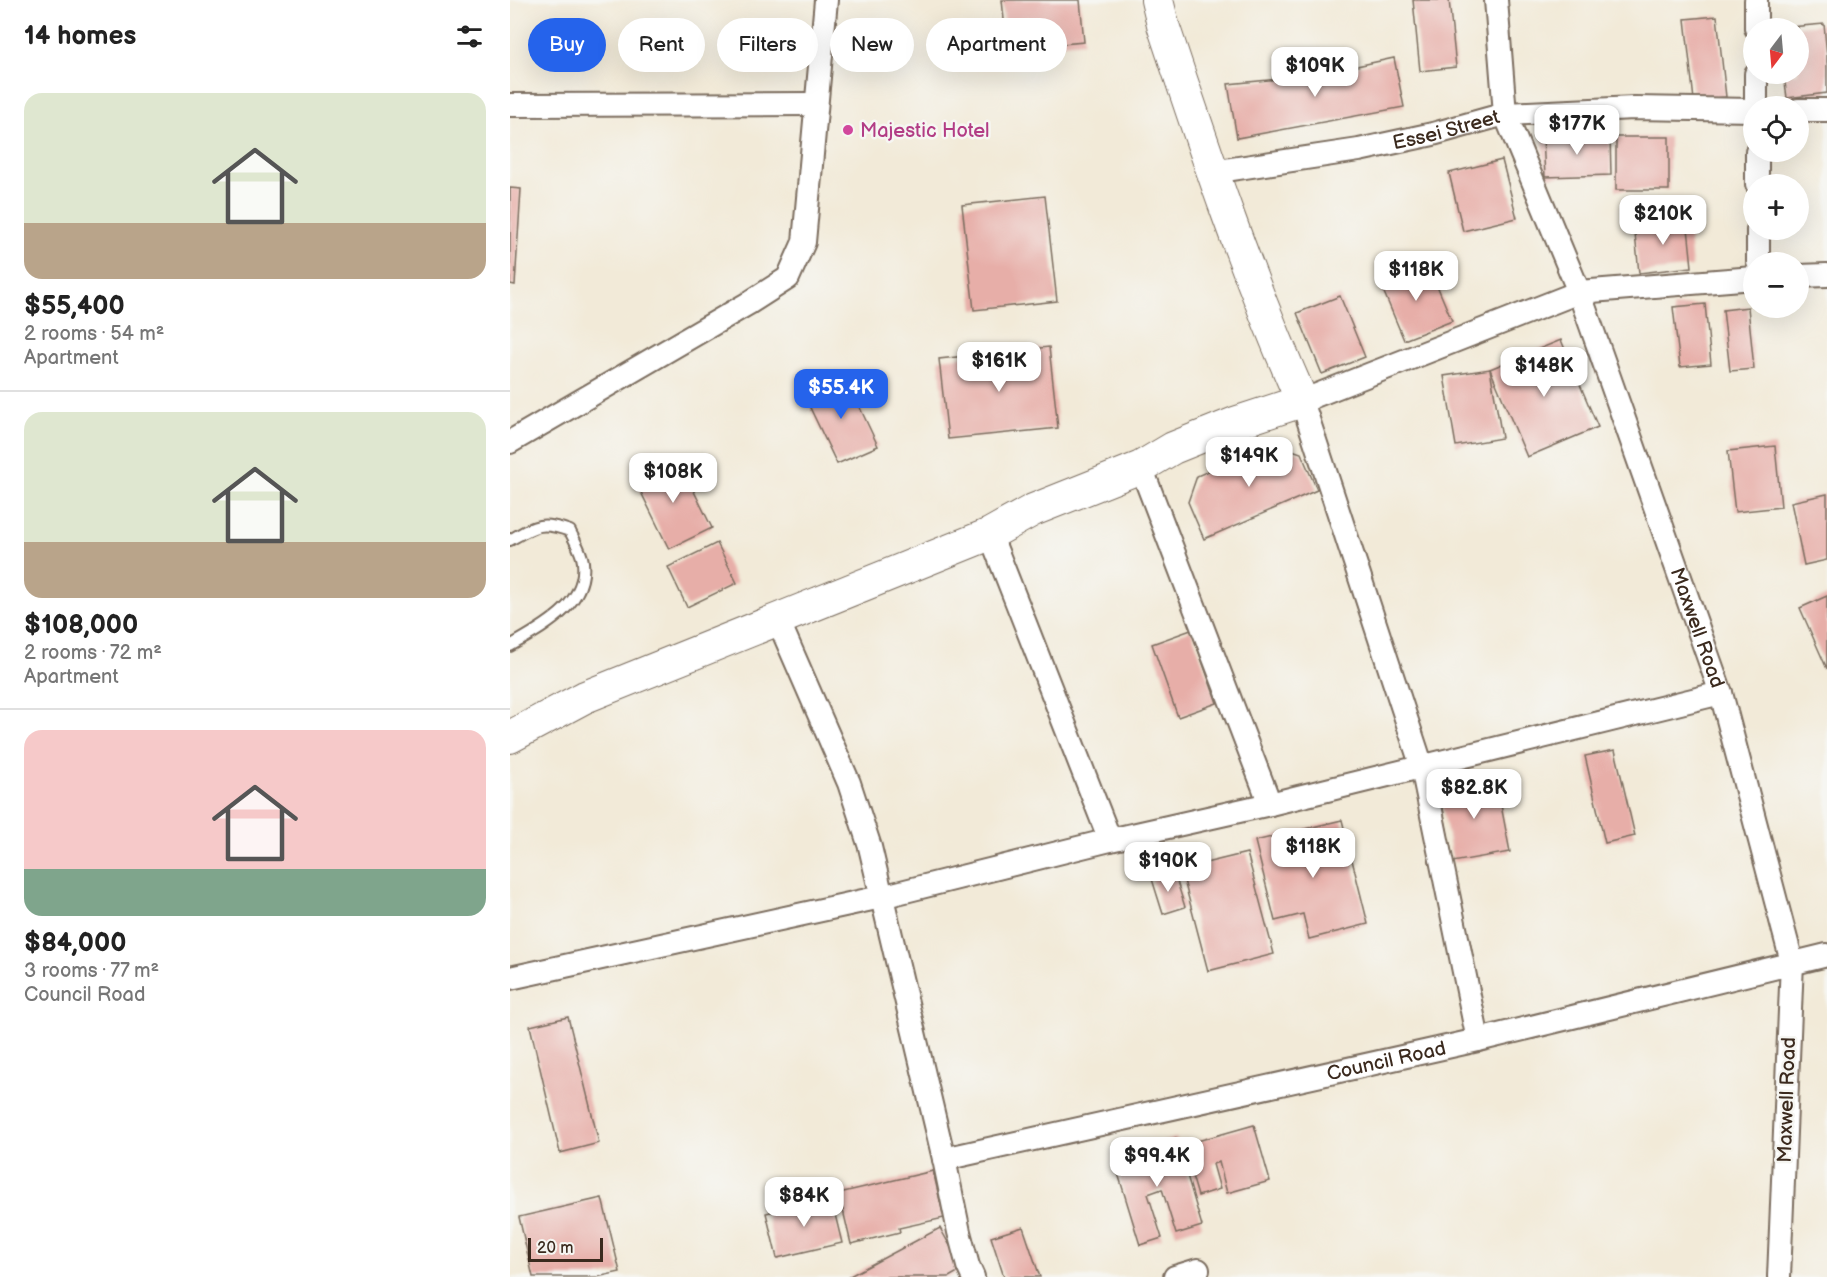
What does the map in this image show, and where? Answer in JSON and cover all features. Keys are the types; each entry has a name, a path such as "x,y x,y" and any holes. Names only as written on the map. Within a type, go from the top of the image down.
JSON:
{"street":[{"path":"510,442 739,309 788,278 804,242 826,0"},
{"path":"1157,0 1163,25 1212,172 1276,342 1302,401 1422,767 1478,1040"},
{"name":"Maxwell Road","path":"1496,0 1506,114 1579,292 1721,693 1792,962 1779,1277"},
{"path":"1756,0 1756,18"},
{"path":"510,105 816,104"},
{"name":"Essei Street","path":"1212,172 1359,150 1433,134 1506,114 1634,108 1743,110"},
{"path":"1809,110 1827,110"},
{"path":"1809,276 1827,275"},
{"path":"510,737 585,697 990,534 1034,510 1141,467 1173,448 1235,423 1302,401 1579,292 1743,279"},
{"path":"1141,467 1269,804"},
{"path":"990,534 1110,840"},
{"path":"778,621 849,783 870,847 880,897 944,1159 959,1232 973,1277"},
{"path":"510,978 880,897 1721,693"},
{"name":"Council Road","path":"944,1159 1478,1040 1827,955"},
{"path":"1175,1277 1198,1270"}],"lane":[{"path":"510,540 533,527 551,525 570,531 583,559 583,578 576,595 554,620 510,646"}],"building":[{"path":"1002,0 1080,0 1084,42 1067,44 1067,18 1004,18"},
{"path":"1413,0 1449,0 1456,67 1420,71"},
{"path":"1717,16 1726,97 1694,100 1685,19"},
{"path":"1824,24 1827,93 1787,96 1785,84 1809,84 1809,25"},
{"path":"1394,58 1404,107 1237,138 1228,84 1311,76"},
{"path":"1610,135 1611,175 1545,177 1543,137"},
{"path":"1616,137 1669,137 1669,190 1616,190"},
{"path":"1502,160 1517,218 1463,231 1449,173"},
{"path":"510,188 521,189 515,285 510,284"},
{"path":"1045,196 1057,301 974,310 962,205"},
{"path":"1687,218 1692,267 1639,273 1634,224"},
{"path":"1428,264 1452,321 1404,340 1380,283"},
{"path":"1340,296 1365,357 1322,374 1297,313"},
{"path":"1705,304 1711,364 1680,367 1673,307"},
{"path":"1743,308 1743,318 1749,318 1754,369 1730,371 1723,310"},
{"path":"1561,340 1598,427 1527,457 1490,369"},
{"path":"1049,347 1058,428 948,439 939,359"},
{"path":"1490,369 1502,438 1456,446 1444,376"},
{"path":"845,376 878,446 837,464 804,395"},
{"path":"1272,443 1301,453 1317,490 1204,539 1188,502 1197,476"},
{"path":"1775,446 1781,507 1735,512 1728,451"},
{"path":"678,459 712,528 669,549 635,480"},
{"path":"1827,494 1827,560 1804,565 1791,502"},
{"path":"717,543 737,583 687,607 668,567"},
{"path":"1827,596 1827,669 1800,608"},
{"path":"1191,630 1217,703 1178,717 1152,644"},
{"path":"1615,750 1635,836 1605,843 1585,756"},
{"path":"1496,779 1510,852 1453,862 1439,789"},
{"path":"1342,820 1368,924 1309,939 1303,914 1275,921 1255,841"},
{"path":"1247,853 1274,954 1208,971 1181,869"},
{"path":"1174,872 1185,907 1163,914 1152,879"},
{"path":"568,1017 599,1143 560,1153 530,1026"},
{"path":"1254,1125 1270,1181 1227,1193 1219,1162 1213,1164 1220,1189 1198,1196 1183,1145"},
{"path":"1176,1138 1202,1226 1176,1234 1162,1189 1148,1194 1162,1238 1140,1245 1113,1157"},
{"path":"933,1171 944,1218 899,1228 900,1232 851,1244 839,1193"},
{"path":"602,1198 620,1272 597,1277 533,1277 519,1217"},
{"path":"831,1198 842,1243 777,1258 766,1213"},
{"path":"1023,1227 1040,1277 1004,1277 991,1237"},
{"path":"940,1228 963,1269 949,1277 848,1277"}],"place":[{"name":"Majestic Hotel","path":"848,130"}]}
